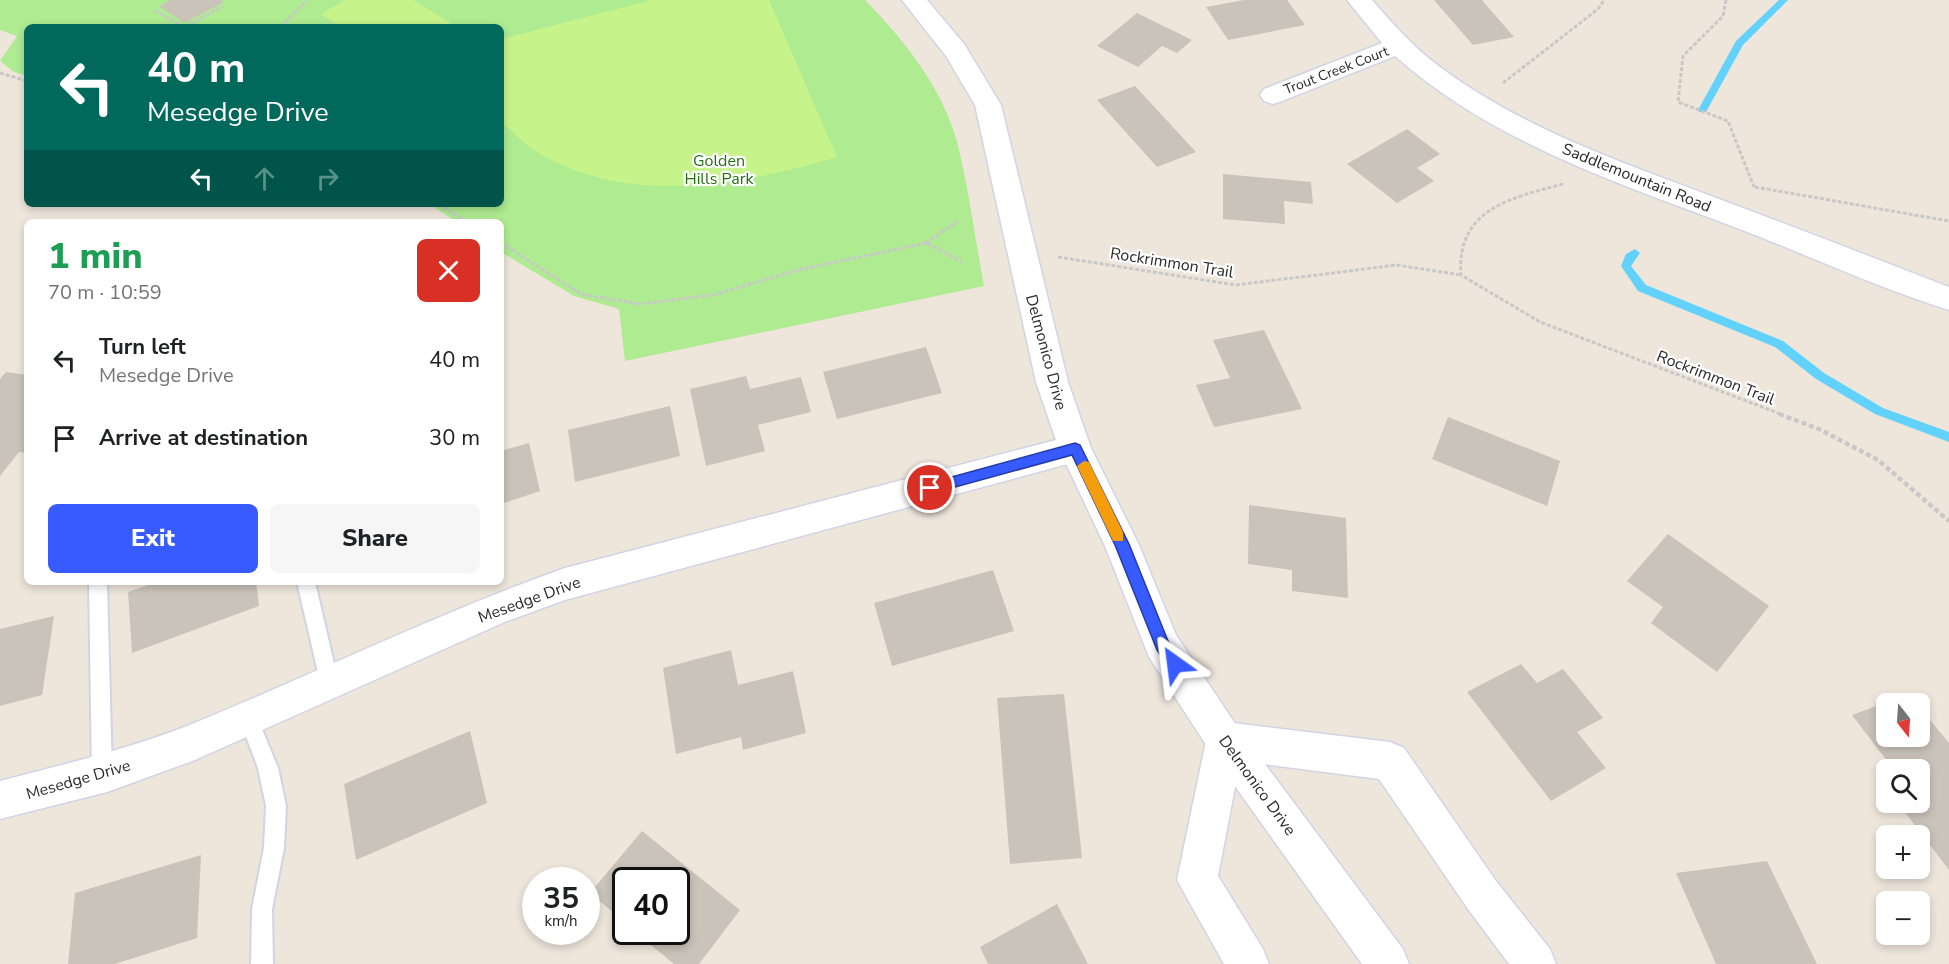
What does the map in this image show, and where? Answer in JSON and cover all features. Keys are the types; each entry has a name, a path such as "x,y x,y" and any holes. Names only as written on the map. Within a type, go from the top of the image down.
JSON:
{"street":[{"name":"Delmonico Drive","path":"914,0 942,29 967,65 988,105 1052,382 1075,449 1122,544 1162,645 1225,741 1388,964"},
{"name":"Saddlemountain Road","path":"1359,0 1400,45 1432,74 1474,105 1591,160 1949,299"},
{"name":"Trout Creek Court","path":"1273,95 1400,45"},
{"name":"Mesedge Drive","path":"0,800 102,775 195,741 496,609 565,584 1075,449"},
{"path":"1248,964 1197,880 1225,741 1390,761 1482,895 1535,964"}],"lane":[{"path":"98,585 102,775"},
{"path":"307,585 329,681"},
{"path":"248,718 268,768 276,806 274,848 262,909 262,964"}],"path":[{"path":"284,24 307,0"},
{"path":"1474,105 1598,9 1604,0"},
{"path":"1725,0 1723,16 1683,56 1678,102 1728,121 1754,187"},
{"path":"190,24 223,6"},
{"path":"154,10 179,24"},
{"path":"0,73 24,80"},
{"path":"1461,275 1460,252 1469,233 1490,209 1521,196 1571,182 1591,160"},
{"path":"1737,217 1754,187"},
{"path":"1754,187 1949,221"},
{"path":"444,207 462,219"},
{"path":"504,245 581,294 639,304 713,295 798,270 926,243 958,221"},
{"path":"926,243 962,262"},
{"name":"Rockrimmon Trail","path":"1023,251 1236,285 1397,265 1461,275 1540,322 1819,429 1878,460 1949,521"}],"green space":[{"name":"Golden Hills Park","path":"0,0 865,0 894,31 920,65 942,102 957,142 984,286 625,361 619,309 574,296 504,254 504,219 452,219 434,207 504,207 504,24 24,24 24,75 14,72 0,61 17,36 0,30"},
{"path":"345,0 413,0 451,23 336,24 321,14"},
{"path":"652,0 769,0 837,157 763,176 687,186 648,185 611,180 575,170 535,151 504,125 504,38"}],"building":[{"path":"171,0 221,0 224,2 184,23 159,6"},
{"path":"1244,0 1287,0 1305,25 1228,40 1206,7"},
{"path":"1434,0 1482,0 1514,37 1473,45"},
{"path":"1137,13 1192,40 1177,53 1162,46 1138,67 1097,46"},
{"path":"1135,86 1196,152 1157,167 1097,100"},
{"path":"1407,129 1440,154 1417,168 1434,181 1397,203 1347,164"},
{"path":"1223,174 1311,182 1313,204 1284,201 1285,224 1223,219"},
{"path":"1264,330 1302,409 1214,427 1196,385 1230,378 1213,340"},
{"path":"926,347 942,393 837,419 823,372"},
{"path":"6,372 24,375 24,453 19,452 0,476 0,379"},
{"path":"746,376 750,389 801,377 811,412 758,425 765,451 706,466 690,389"},
{"path":"670,406 680,456 575,482 568,430"},
{"path":"1448,417 1560,461 1547,506 1432,459"},
{"path":"529,443 540,491 504,503 504,450"},
{"path":"1249,505 1346,518 1348,598 1292,591 1292,570 1248,564"},
{"path":"1668,534 1769,606 1717,672 1651,623 1663,607 1627,581"},
{"path":"993,570 1014,631 892,666 874,603"},
{"path":"148,585 256,585 259,606 132,653 128,592"},
{"path":"54,616 42,695 0,706 0,629"},
{"path":"731,650 738,685 793,671 806,733 743,750 741,737 676,754 663,668"},
{"path":"1521,664 1537,683 1563,669 1603,718 1577,732 1606,768 1551,801 1467,692"},
{"path":"1064,694 1082,858 1010,864 997,698"},
{"path":"1876,706 1876,746 1852,715"},
{"path":"1930,720 1949,743 1949,870 1930,845 1930,825 1915,825 1906,813 1930,813 1930,759 1886,759 1876,747 1930,747"},
{"path":"470,731 487,803 356,860 344,784"},
{"path":"642,831 687,867 612,867 612,911 600,901 600,881"},
{"path":"201,855 197,938 115,964 68,964 75,893"},
{"path":"1767,861 1817,964 1716,964 1676,873"},
{"path":"690,870 740,910 699,964 674,964 651,945 690,945"},
{"path":"1057,904 1088,964 988,964 980,947"}],"waterway":[{"path":"1703,110 1739,43 1784,0"},
{"path":"1635,253 1630,257 1626,266 1642,288 1779,344 1820,376 1879,411 1949,437"}],"slow traffic":[{"path":"1084,466 1118,536"}],"route":[{"path":"930,488 1075,449 1122,544 1162,645 1175,664"}]}
